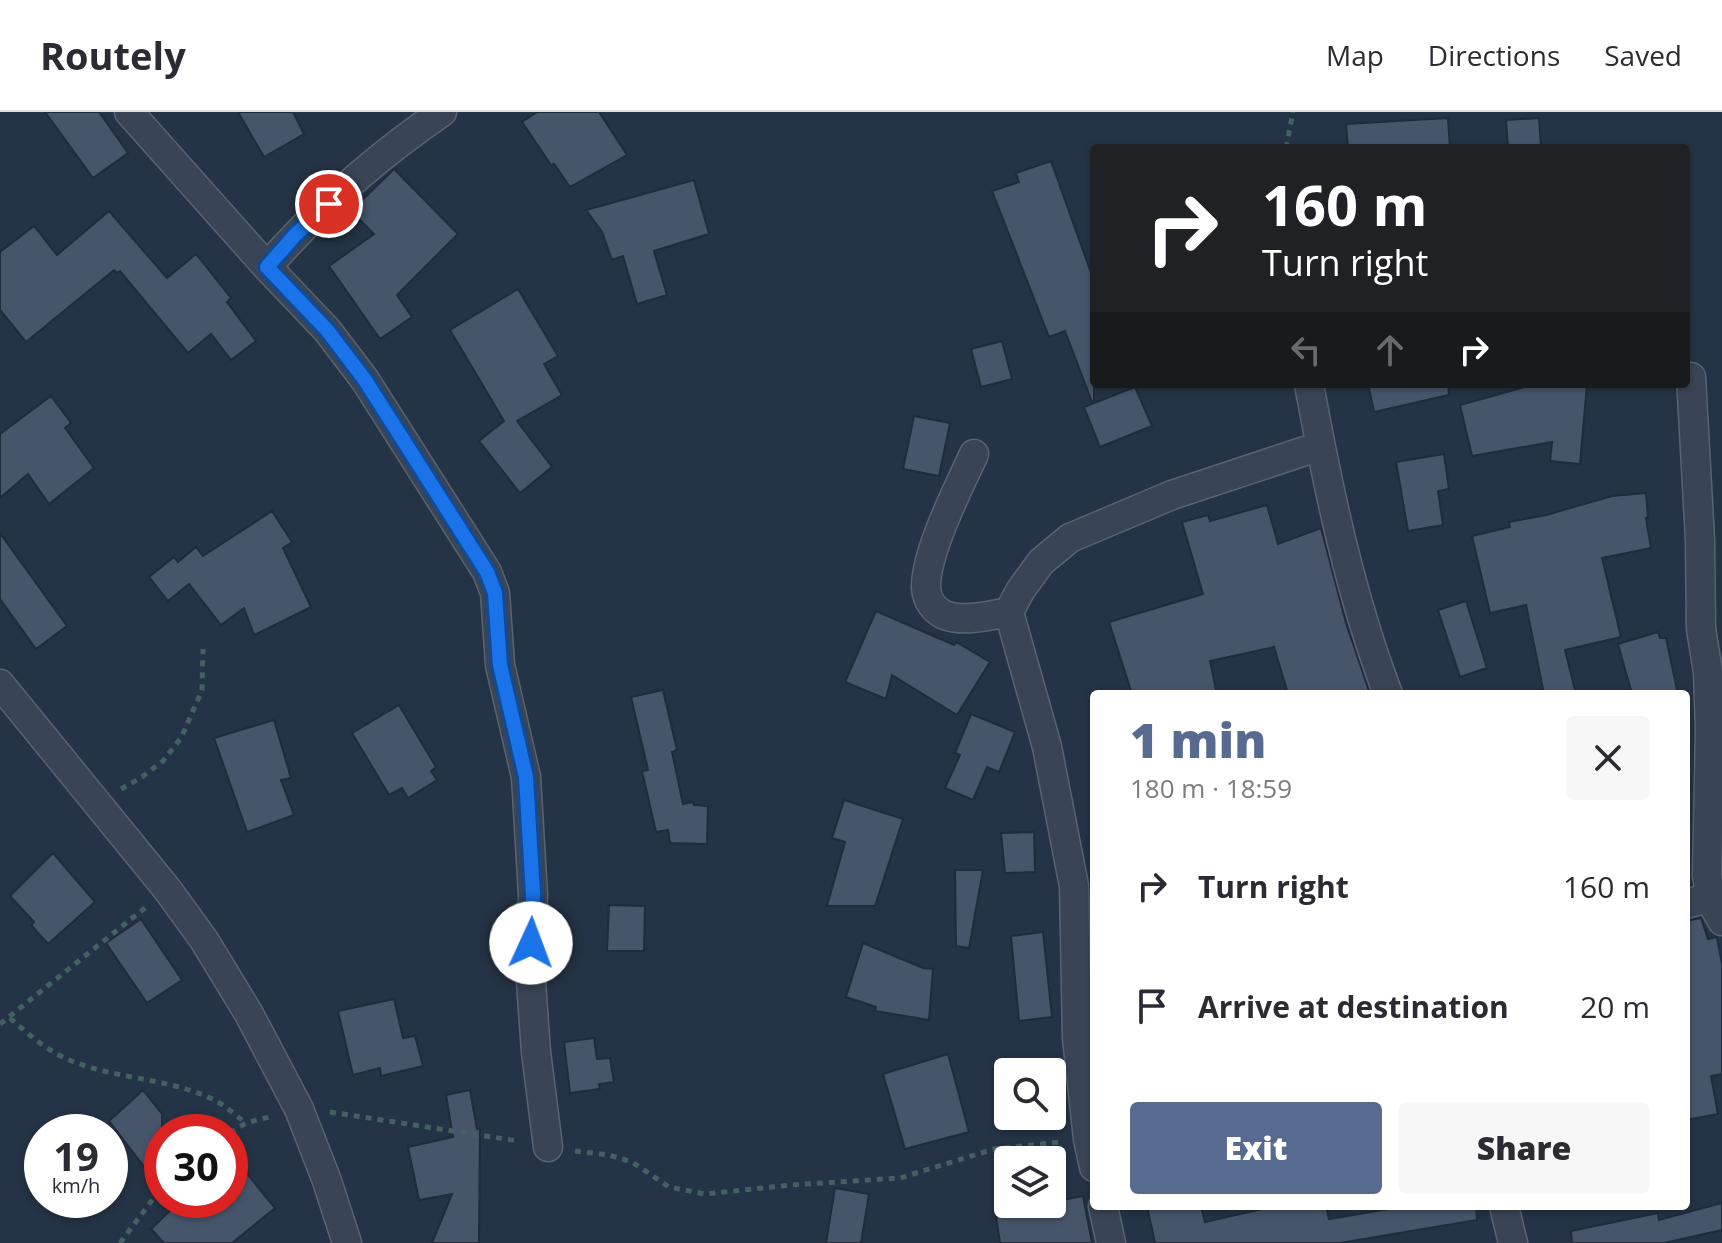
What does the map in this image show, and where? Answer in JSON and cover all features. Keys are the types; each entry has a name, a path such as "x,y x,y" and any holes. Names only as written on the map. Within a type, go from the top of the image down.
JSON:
{"street":[{"path":"129,112 327,330 365,380 475,550 495,593 500,665 526,777 533,895 530,968 536,1052 548,1147"},
{"path":"267,267 296,234 345,189 404,138 442,112"},
{"path":"1691,377 1700,540 1701,629 1708,672 1707,876 1710,905"},
{"path":"1310,388 1348,564 1386,690"},
{"path":"1090,1145 1077,1038 1074,886 1047,747 1009,612 1041,562 1070,538 1172,495 1320,446"},
{"path":"974,454 937,542 926,589 929,601 949,617 968,618 1009,612"},
{"path":"0,684 167,889 204,940 249,1014 299,1109 347,1243"},
{"path":"1104,1210 1111,1243"},
{"path":"1505,1210 1513,1243"}],"path":[{"path":"1287,144 1293,112"},
{"path":"93,799 142,777 163,761 181,738 202,690 203,649"},
{"path":"0,1024 167,889"},
{"path":"10,1018 39,1044 67,1059 103,1071 193,1092 216,1101 234,1114"},
{"path":"248,1122 299,1109 380,1119 609,1155 632,1162 669,1187 705,1194 900,1178 994,1149 1090,1153"},
{"path":"120,1243 144,1211"}],"building":[{"path":"45,112 99,112 128,153 93,178"},
{"path":"238,112 293,112 304,134 264,157"},
{"path":"537,112 599,112 627,155 570,187 522,122"},
{"path":"1448,118 1450,144 1348,144 1346,124"},
{"path":"1539,118 1541,144 1508,144 1506,120"},
{"path":"1051,161 1090,270 1090,388 1094,388 1094,402 1065,331 1049,337 992,191 1019,182 1016,173"},
{"path":"394,169 458,234 397,295 412,317 380,339 329,266 374,234 351,211"},
{"path":"694,180 709,234 654,251 667,295 637,304 623,256 612,260 602,232 586,210"},
{"path":"109,211 167,278 196,254 231,298 227,302 256,341 231,360 211,334 188,353 120,271 117,273 114,270 26,342 0,310 0,252 34,226 57,255"},
{"path":"518,289 558,356 544,364 562,395 517,421 552,467 520,493 479,441 504,421 450,330"},
{"path":"1002,341 1012,379 981,387 971,349"},
{"path":"1135,388 1152,426 1100,447 1084,407"},
{"path":"1369,388 1448,388 1449,395 1374,412"},
{"path":"1522,388 1587,388 1580,464 1550,461 1552,442 1472,456 1460,405"},
{"path":"51,396 71,423 65,428 94,468 49,504 28,474 0,498 0,434"},
{"path":"914,416 950,423 939,476 903,469"},
{"path":"1444,454 1449,489 1438,491 1443,525 1408,531 1396,462"},
{"path":"1646,493 1651,548 1602,558 1621,637 1565,650 1575,690 1543,690 1526,605 1490,613 1472,536 1510,527 1509,522 1612,496"},
{"path":"1267,505 1278,544 1321,528 1346,623 1369,690 1287,690 1274,647 1210,661 1216,690 1131,690 1109,622 1203,594 1182,522 1208,515 1210,521"},
{"path":"272,511 292,542 283,548 311,607 254,635 244,608 221,625 189,584 168,601 149,577 174,557 178,562 196,547 203,556"},
{"path":"0,533 67,626 36,649 0,599"},
{"path":"1466,601 1487,668 1460,677 1438,610"},
{"path":"876,611 954,645 956,642 990,662 957,715 892,675 886,699 845,682"},
{"path":"1658,632 1660,638 1666,638 1677,690 1631,690 1618,644"},
{"path":"663,690 677,750 672,752 683,804 693,802 694,805 708,806 707,844 670,843 668,830 656,832 642,771 648,770 631,697"},
{"path":"399,705 436,767 431,771 437,780 408,798 402,788 389,795 352,733"},
{"path":"971,714 1015,732 999,772 987,767 973,800 945,788 960,755 955,753"},
{"path":"274,720 291,778 281,780 294,815 247,832 214,738"},
{"path":"844,800 903,819 875,906 827,906 845,842 832,838"},
{"path":"1034,832 1035,872 1005,873 1001,833"},
{"path":"53,853 95,902 48,944 31,925 34,922 10,896"},
{"path":"955,870 983,870 969,948 956,946"},
{"path":"609,905 645,906 644,951 607,951"},
{"path":"1701,918 1708,939 1717,937 1722,964 1722,1074 1711,1076 1718,1114 1690,1119 1690,920"},
{"path":"141,919 182,980 147,1003 106,943"},
{"path":"1043,932 1052,1017 1019,1021 1011,936"},
{"path":"863,943 923,968 933,969 929,1020 875,1011 876,1007 846,997"},
{"path":"394,999 403,1038 415,1036 423,1066 381,1076 380,1068 353,1075 338,1011"},
{"path":"594,1038 597,1059 610,1058 614,1082 599,1084 600,1089 570,1093 564,1042"},
{"path":"948,1054 969,1132 905,1149 883,1074"},
{"path":"143,1090 162,1114 144,1114 144,1167 128,1146 128,1114 117,1114"},
{"path":"470,1090 477,1129 480,1128 479,1243 432,1243 452,1194 419,1200 408,1147 453,1137 446,1095"},
{"path":"248,1175 275,1208 232,1243 164,1243 151,1229 162,1218 248,1218"},
{"path":"835,1188 869,1194 861,1243 826,1243"},
{"path":"1083,1196 1092,1243 1000,1243 996,1218 1066,1218 1066,1199"},
{"path":"1722,1203 1722,1230 1664,1243 1572,1243 1571,1231 1658,1213 1659,1220"},
{"path":"1148,1210 1202,1210 1205,1222 1258,1210 1327,1210 1329,1219 1382,1210 1476,1210 1477,1220 1340,1243 1155,1243"}],"route":[{"path":"329,204 296,234 267,267 327,330 365,380 487,572 495,593 500,665 526,777 533,895 531,943"}]}
